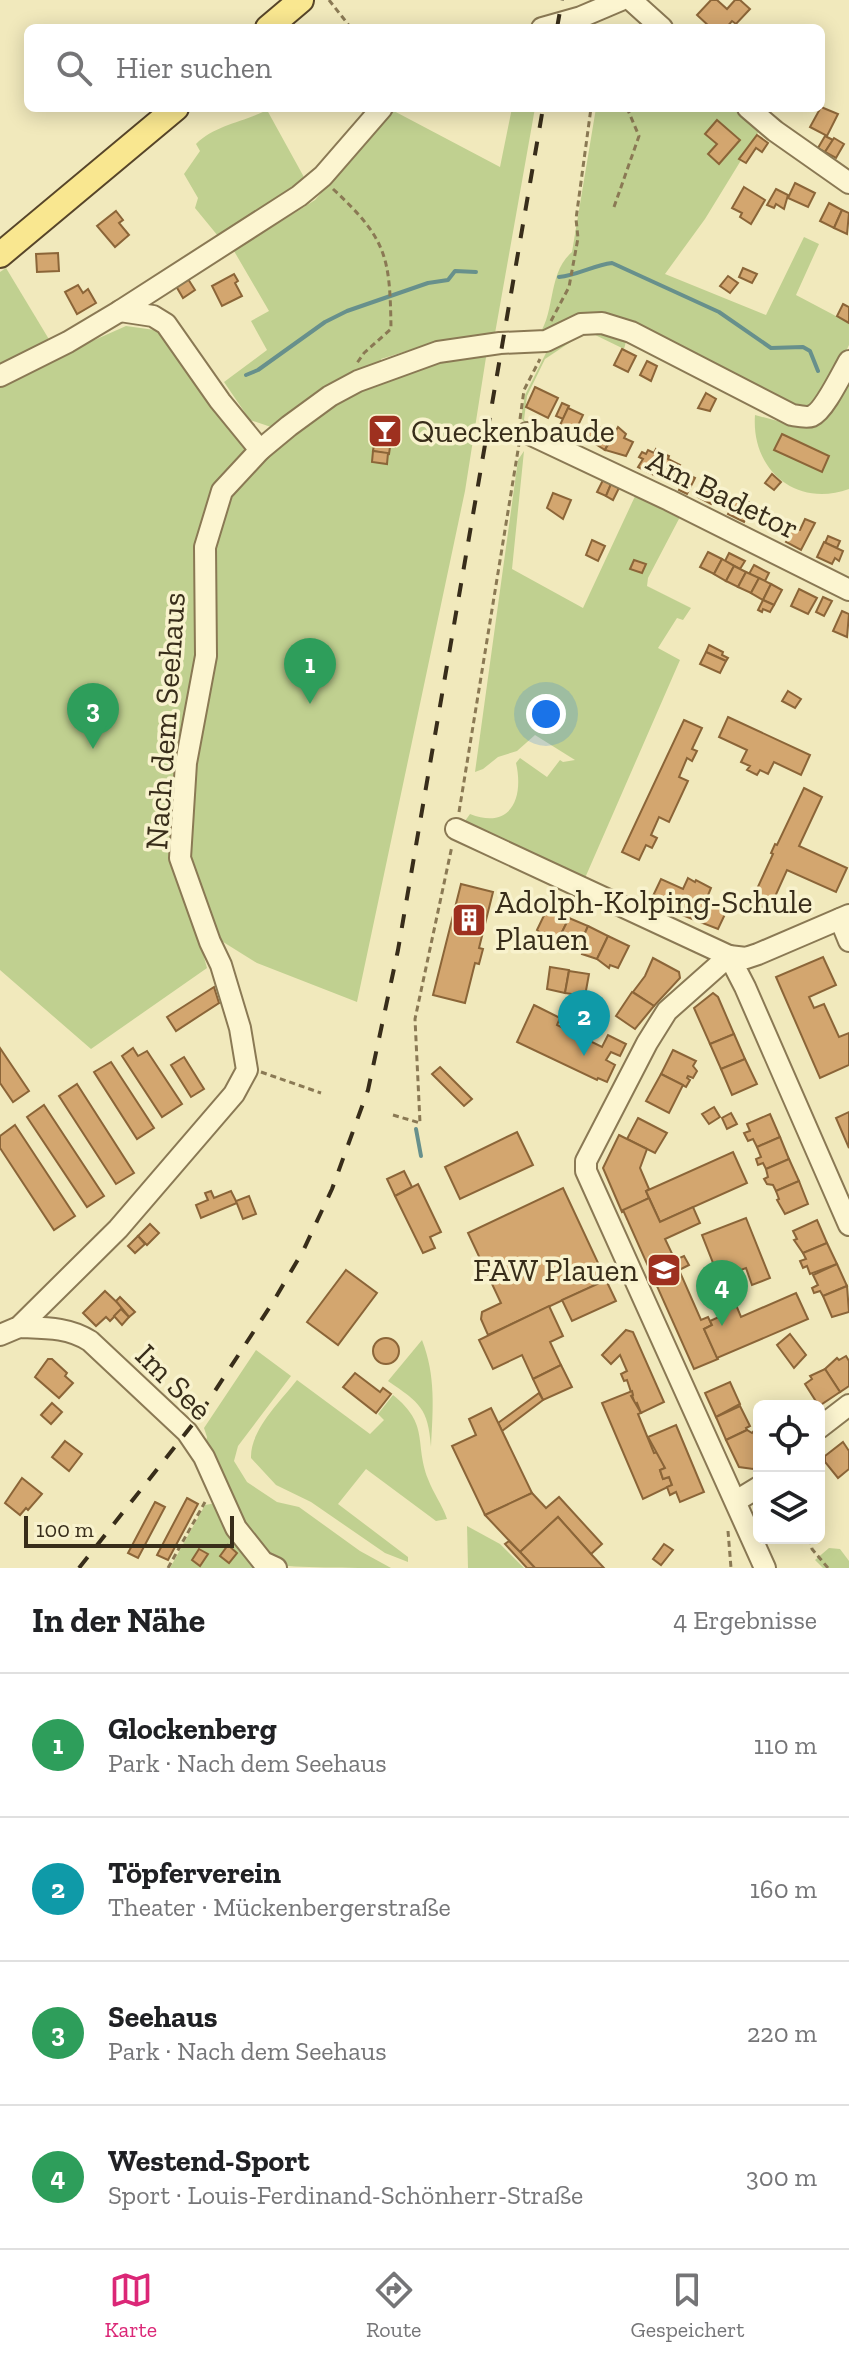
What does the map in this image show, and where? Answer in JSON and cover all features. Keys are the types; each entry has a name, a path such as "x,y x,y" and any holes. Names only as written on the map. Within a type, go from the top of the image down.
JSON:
{"main road":[{"path":"273,24 301,0"},
{"path":"0,255 171,112"}],"street":[{"path":"556,24 621,0"},
{"path":"631,0 658,24"},
{"path":"0,376 68,342 120,311 299,196 323,176 379,112"},
{"path":"753,112 849,183"},
{"path":"120,311 153,316 166,324 220,401 260,450"},
{"name":"Nach dem Seehaus","path":"247,1070 233,1003 180,858 186,763 206,656 205,547 222,491 260,450 330,396 358,381 438,352 546,341 581,324 602,323 631,332 792,415 802,417 812,416 823,406 849,362"},
{"name":"Am Badetor","path":"529,434 849,590"},
{"path":"456,829 729,956 746,958 758,954 844,917 849,941"},
{"path":"729,956 667,1011 586,1161 586,1171 765,1568"},
{"path":"729,956 849,1225"},
{"path":"10,1331 118,1229 234,1094 247,1070"},
{"name":"Im See","path":"10,1331 56,1328 76,1332 90,1341 187,1432 204,1457 236,1528 263,1562 276,1568"},
{"path":"825,1423 849,1405"},
{"path":"736,1501 753,1491"}],"path":[{"path":"329,0 348,24"},
{"path":"393,1115 420,1123 415,1019 456,829 484,671 517,448 529,434 519,417 524,390 545,350 551,320 567,293 570,281 578,238 576,219 590,112"},
{"path":"614,207 639,136 629,112"},
{"path":"323,176 373,230 385,254 391,329 357,363 358,381"},
{"path":"247,1070 262,1072 321,1093"},
{"path":"168,1568 207,1500"},
{"path":"728,1531 731,1568"},
{"path":"811,1544 828,1568"}],"green space":[{"path":"268,112 305,179 286,195 218,236 195,208 198,198 184,174 200,151 196,144 221,128"},
{"path":"390,112 396,112 500,167 511,112 534,112 494,339 451,340 381,359 381,365 277,429 250,420 224,382 267,350 251,321 269,311 234,251 315,200"},
{"path":"595,112 738,112 759,131 705,219 665,274 766,315 804,237 819,244 796,295 849,323 849,345 822,401 803,411 618,325 535,340 546,319 558,272 572,252"},
{"path":"6,268 50,341 0,372 0,272"},
{"path":"126,326 162,331 245,449 216,485 173,846 207,968 91,1049 0,970 0,382"},
{"path":"587,326 627,338 624,349 587,331 545,359 527,396 524,420 530,424 527,425 521,418 525,395 551,343"},
{"path":"487,351 465,491 357,1002 257,963 212,935 186,857 190,768 212,639 217,528 227,491 335,395 461,352"},
{"path":"849,372 849,489 830,494 795,488 769,468 756,435 755,415 800,427 817,422"},
{"path":"524,451 512,569 583,608 637,492 681,515 648,578 647,586 691,608 683,620 677,618 658,648 680,660 585,878 465,821 470,814 496,818 511,808 518,788 516,763 520,758 547,777 560,760 575,760 535,735 517,751 498,757 475,772 518,460"},
{"path":"422,1340 432,1380 431,1447 425,1415 415,1401 388,1381"},
{"path":"256,1350 291,1376 238,1446 234,1461 247,1482 277,1502 299,1507 360,1551 391,1568 279,1565 268,1558 247,1530 205,1446 207,1437 204,1428"},
{"path":"297,1380 370,1434 384,1420 378,1414 393,1395 412,1416 417,1425 428,1479 447,1519 436,1521 366,1469 338,1504 408,1557 408,1562 385,1553 311,1502 276,1485 251,1458 255,1437"},
{"path":"222,1502 269,1568 170,1568 205,1505"},
{"path":"467,1526 500,1544 524,1568 468,1568"},
{"path":"829,1548 840,1549 849,1561 849,1568 823,1568 815,1560"}],"building":[{"path":"711,0 717,0 727,9 735,0 740,0 750,9 736,24 732,21 729,24 707,24 697,15"},
{"path":"825,109 838,114 827,136 810,127 818,112 825,112"},
{"path":"717,120 740,140 719,164 708,154 717,144 705,134"},
{"path":"757,135 768,143 762,152 756,148 746,163 739,159"},
{"path":"825,136 833,140 825,152 818,148"},
{"path":"834,138 844,144 836,158 825,152"},
{"path":"795,183 815,193 808,207 788,198"},
{"path":"744,187 765,200 751,224 740,217 742,213 732,208"},
{"path":"776,189 788,195 784,209 776,204 774,208 767,205"},
{"path":"829,203 842,210 834,228 820,221"},
{"path":"842,210 849,213 847,234 834,228"},
{"path":"116,211 123,220 119,223 129,235 115,247 97,226"},
{"path":"58,253 59,271 37,272 36,254"},
{"path":"743,268 757,274 752,283 739,277"},
{"path":"234,274 242,296 222,306 212,286"},
{"path":"728,276 738,283 730,293 720,286"},
{"path":"188,279 195,290 183,298 176,286"},
{"path":"78,285 83,293 88,289 96,303 77,314 65,292"},
{"path":"843,304 849,307 849,323 837,316"},
{"path":"622,349 636,356 628,372 614,365"},
{"path":"647,361 657,366 651,381 640,375"},
{"path":"535,387 558,398 548,418 526,407"},
{"path":"706,393 716,399 710,411 698,408"},
{"path":"562,403 569,406 563,419 556,416"},
{"path":"568,408 583,415 575,432 560,425"},
{"path":"593,424 613,433 605,450 586,438"},
{"path":"377,425 393,427 393,433 397,434 395,447 390,447 389,454 373,451"},
{"path":"618,427 626,434 624,438 633,442 626,456 605,450"},
{"path":"782,434 829,456 822,472 774,450"},
{"path":"656,449 664,454 654,475 638,467 643,459 639,457 642,452 646,454 648,450 654,453"},
{"path":"373,451 388,453 387,464 372,462"},
{"path":"664,454 680,465 672,481 654,475"},
{"path":"687,474 695,478 687,494 679,490"},
{"path":"772,474 781,482 774,490 765,483"},
{"path":"603,480 611,484 606,496 597,492"},
{"path":"705,482 723,490 718,500 714,498 711,504 698,497"},
{"path":"611,484 619,488 613,500 606,496"},
{"path":"553,493 571,500 563,519 547,508"},
{"path":"741,495 752,504 744,522 728,514"},
{"path":"805,519 815,523 801,550 784,538 788,528 800,530"},
{"path":"828,536 840,541 837,548 825,543"},
{"path":"592,540 605,546 598,561 586,555"},
{"path":"824,542 843,551 839,561 835,558 832,564 817,557"},
{"path":"708,552 722,559 714,574 700,567"},
{"path":"729,553 745,561 740,569 725,561"},
{"path":"722,559 734,566 726,581 714,574"},
{"path":"634,560 646,564 642,573 630,569"},
{"path":"754,565 769,573 765,581 749,574"},
{"path":"734,566 746,572 738,587 726,581"},
{"path":"746,572 759,578 751,593 738,587"},
{"path":"759,578 771,584 763,600 751,593"},
{"path":"771,584 782,590 774,605 763,600"},
{"path":"799,589 817,598 808,614 791,606"},
{"path":"823,597 832,601 824,616 816,612"},
{"path":"763,600 774,605 770,612 758,610"},
{"path":"842,611 849,614 847,637 833,631"},
{"path":"709,645 723,652 722,655 728,658 726,661 706,652"},
{"path":"706,652 726,661 720,673 700,664"},
{"path":"788,691 801,699 795,708 782,701"},
{"path":"728,717 810,755 801,775 774,762 768,774 760,770 757,775 747,770 750,766 741,762 747,750 719,737"},
{"path":"684,720 702,728 692,749 697,751 692,761 687,758 679,777 688,781 669,822 659,817 651,835 657,838 652,848 646,845 639,860 622,852"},
{"path":"804,788 822,797 799,846 847,868 836,892 787,870 769,910 751,902 775,844"},
{"path":"688,878 711,888 706,900 727,910 718,929 674,912 675,908 652,898 661,879 683,889"},
{"name":"Adolph-Kolping-Schule Plauen","path":"461,884 493,892 479,948 483,949 479,964 475,963 465,1003 433,995"},
{"path":"548,907 569,918 558,940 550,936 548,939 537,930"},
{"path":"569,918 588,926 578,949 565,946 566,943 558,940"},
{"path":"588,926 608,936 597,959 582,954 583,951 578,949"},
{"path":"608,936 629,946 618,968 610,965 609,968 597,959"},
{"path":"823,957 836,985 809,997 814,1008 824,1004 839,1037 849,1033 849,1065 820,1078 776,977"},
{"path":"653,958 679,972 680,978 654,1006 633,992"},
{"path":"550,967 569,970 565,993 547,989"},
{"path":"569,971 589,974 585,996 565,993"},
{"path":"214,987 219,1003 176,1031 167,1017"},
{"path":"632,992 654,1006 635,1029 616,1016"},
{"path":"713,993 718,997 734,1034 710,1044 694,1008"},
{"path":"581,1004 601,1008 597,1034 576,1030"},
{"path":"534,1005 560,1018 557,1025 602,1047 608,1035 626,1044 620,1056 611,1052 606,1060 615,1065 607,1082 517,1042"},
{"path":"734,1034 745,1059 721,1069 710,1044"},
{"path":"0,1048 29,1091 13,1102 0,1083"},
{"path":"133,1048 138,1056 147,1051 182,1104 162,1117 122,1056"},
{"path":"673,1050 696,1061 693,1066 697,1071 693,1078 688,1076 690,1080 686,1087 661,1074"},
{"path":"184,1057 204,1089 191,1097 171,1065"},
{"path":"745,1059 757,1084 732,1095 721,1069"},
{"path":"111,1062 154,1128 137,1139 94,1072"},
{"path":"440,1067 472,1099 464,1106 432,1074"},
{"path":"661,1074 683,1085 669,1113 646,1101"},
{"path":"77,1084 134,1173 116,1184 59,1096"},
{"path":"44,1105 104,1196 87,1207 27,1117"},
{"path":"714,1107 720,1117 709,1124 702,1114"},
{"path":"849,1112 849,1148 836,1118"},
{"path":"731,1113 737,1124 727,1129 722,1118"},
{"path":"770,1114 780,1137 757,1147 753,1139 748,1141 744,1133 750,1131 747,1124"},
{"path":"638,1118 667,1133 655,1153 627,1139"},
{"path":"15,1125 75,1216 54,1230 0,1148 0,1136"},
{"path":"517,1132 533,1165 460,1199 445,1167"},
{"path":"619,1135 647,1149 640,1168 649,1189 646,1191 649,1198 622,1212 603,1168"},
{"path":"780,1137 789,1159 766,1169 763,1163 758,1165 756,1159 761,1157 757,1147"},
{"path":"733,1152 747,1183 660,1222 646,1191"},
{"path":"789,1159 799,1181 776,1191 764,1179 768,1177 766,1169"},
{"path":"404,1171 412,1187 395,1196 387,1179"},
{"path":"799,1181 808,1204 785,1214 776,1191"},
{"path":"418,1184 441,1232 430,1237 435,1248 423,1253 395,1196"},
{"path":"563,1188 606,1280 488,1335 481,1319 482,1312 501,1303 468,1233"},
{"path":"211,1191 214,1198 231,1191 237,1203 201,1218 196,1205 208,1200 205,1193"},
{"path":"249,1196 256,1214 243,1219 236,1201"},
{"path":"649,1198 660,1222 693,1207 700,1223 665,1239 675,1260 684,1256 689,1265 679,1270 701,1320 708,1317 712,1325 704,1329 718,1359 694,1369 623,1210"},
{"path":"746,1218 770,1278 752,1285 746,1268 719,1278 702,1235"},
{"path":"817,1220 827,1243 803,1253 794,1240 797,1239 793,1231"},
{"path":"150,1224 159,1233 147,1245 138,1236"},
{"path":"138,1236 145,1244 135,1253 128,1246"},
{"path":"827,1243 837,1264 810,1274 807,1266 803,1268 800,1261 806,1259 803,1253"},
{"path":"837,1264 847,1286 823,1296 820,1291 814,1293 812,1288 818,1285 813,1275"},
{"path":"346,1270 377,1293 338,1345 307,1322"},
{"path":"606,1280 616,1301 572,1321 562,1300"},
{"path":"847,1286 849,1312 832,1317 823,1296"},
{"path":"105,1291 123,1308 110,1321 106,1317 96,1326 83,1313"},
{"path":"796,1293 808,1319 717,1358 704,1329 712,1325 710,1321 719,1317 716,1308 734,1300 741,1317"},
{"path":"120,1297 135,1312 129,1317 116,1301"},
{"path":"549,1306 563,1336 550,1342 561,1365 533,1379 522,1355 493,1369 479,1340"},
{"path":"121,1309 129,1317 122,1325 114,1316"},
{"path":"626,1330 633,1332 664,1402 641,1413 627,1380 624,1381 621,1374 627,1371 620,1355 611,1364 602,1355"},
{"path":"790,1334 806,1355 794,1368 777,1345"},
{"path":"386,1338 395,1342 399,1351 395,1360 386,1364 377,1360 373,1351 377,1342"},
{"path":"846,1356 849,1361 849,1386 840,1392 825,1369 837,1358"},
{"path":"48,1359 67,1373 65,1376 73,1383 59,1398 35,1377"},
{"path":"561,1365 572,1387 543,1400 533,1379"},
{"path":"825,1369 840,1392 825,1402 815,1400 805,1384 812,1379 810,1376"},
{"path":"355,1373 380,1392 383,1388 391,1394 376,1413 343,1387"},
{"path":"730,1382 740,1404 716,1417 705,1393"},
{"path":"632,1391 631,1396 641,1413 638,1414 654,1453 658,1452 665,1468 660,1470 663,1479 669,1477 672,1485 643,1499 602,1403"},
{"path":"539,1393 543,1400 502,1431 498,1423"},
{"path":"52,1403 62,1412 51,1424 41,1415"},
{"path":"740,1406 750,1426 726,1440 716,1417"},
{"path":"491,1408 532,1493 485,1515 452,1446 476,1435 469,1419"},
{"path":"676,1425 704,1492 680,1502 676,1492 670,1495 667,1487 672,1485 669,1477 663,1479 660,1470 665,1468 648,1437"},
{"path":"747,1430 752,1433 753,1469 739,1467 726,1440"},
{"path":"65,1441 82,1454 69,1471 52,1457"},
{"path":"843,1442 849,1451 849,1469 838,1478 825,1462 825,1456"},
{"path":"22,1478 42,1494 20,1515 5,1503"},
{"path":"532,1493 546,1508 559,1497 602,1544 591,1554 558,1517 520,1552 485,1515"},
{"path":"187,1498 198,1504 168,1560 157,1555"},
{"path":"155,1502 165,1507 138,1558 128,1553"},
{"path":"558,1517 604,1568 535,1568 520,1552"},
{"path":"509,1541 535,1568 527,1568 505,1544"},
{"path":"664,1544 673,1550 661,1565 653,1559"},
{"path":"228,1545 237,1553 229,1563 220,1556"},
{"path":"199,1549 208,1554 200,1566 192,1560"}],"waterway":[{"path":"559,277 612,263 719,312 771,348 803,347 810,351 818,371"},
{"path":"246,375 258,370 325,322 347,311 428,283 448,280 455,271 476,272"},
{"path":"416,1129 421,1156"}],"railway":[{"path":"558,24 562,0"},
{"path":"79,1568 196,1420 273,1302 303,1251 332,1189 368,1090 398,950 542,112"}],"place":[{"name":"Queckenbaude","path":"385,431"},
{"name":"Glockenberg","path":"310,704"},
{"name":"Seehaus","path":"93,749"},
{"name":"Adolph-Kolping-Schule Plauen","path":"469,920"},
{"name":"Töpferverein","path":"584,1056"},
{"name":"FAW Plauen","path":"664,1270"},
{"name":"Westend-Sport","path":"722,1326"}]}
